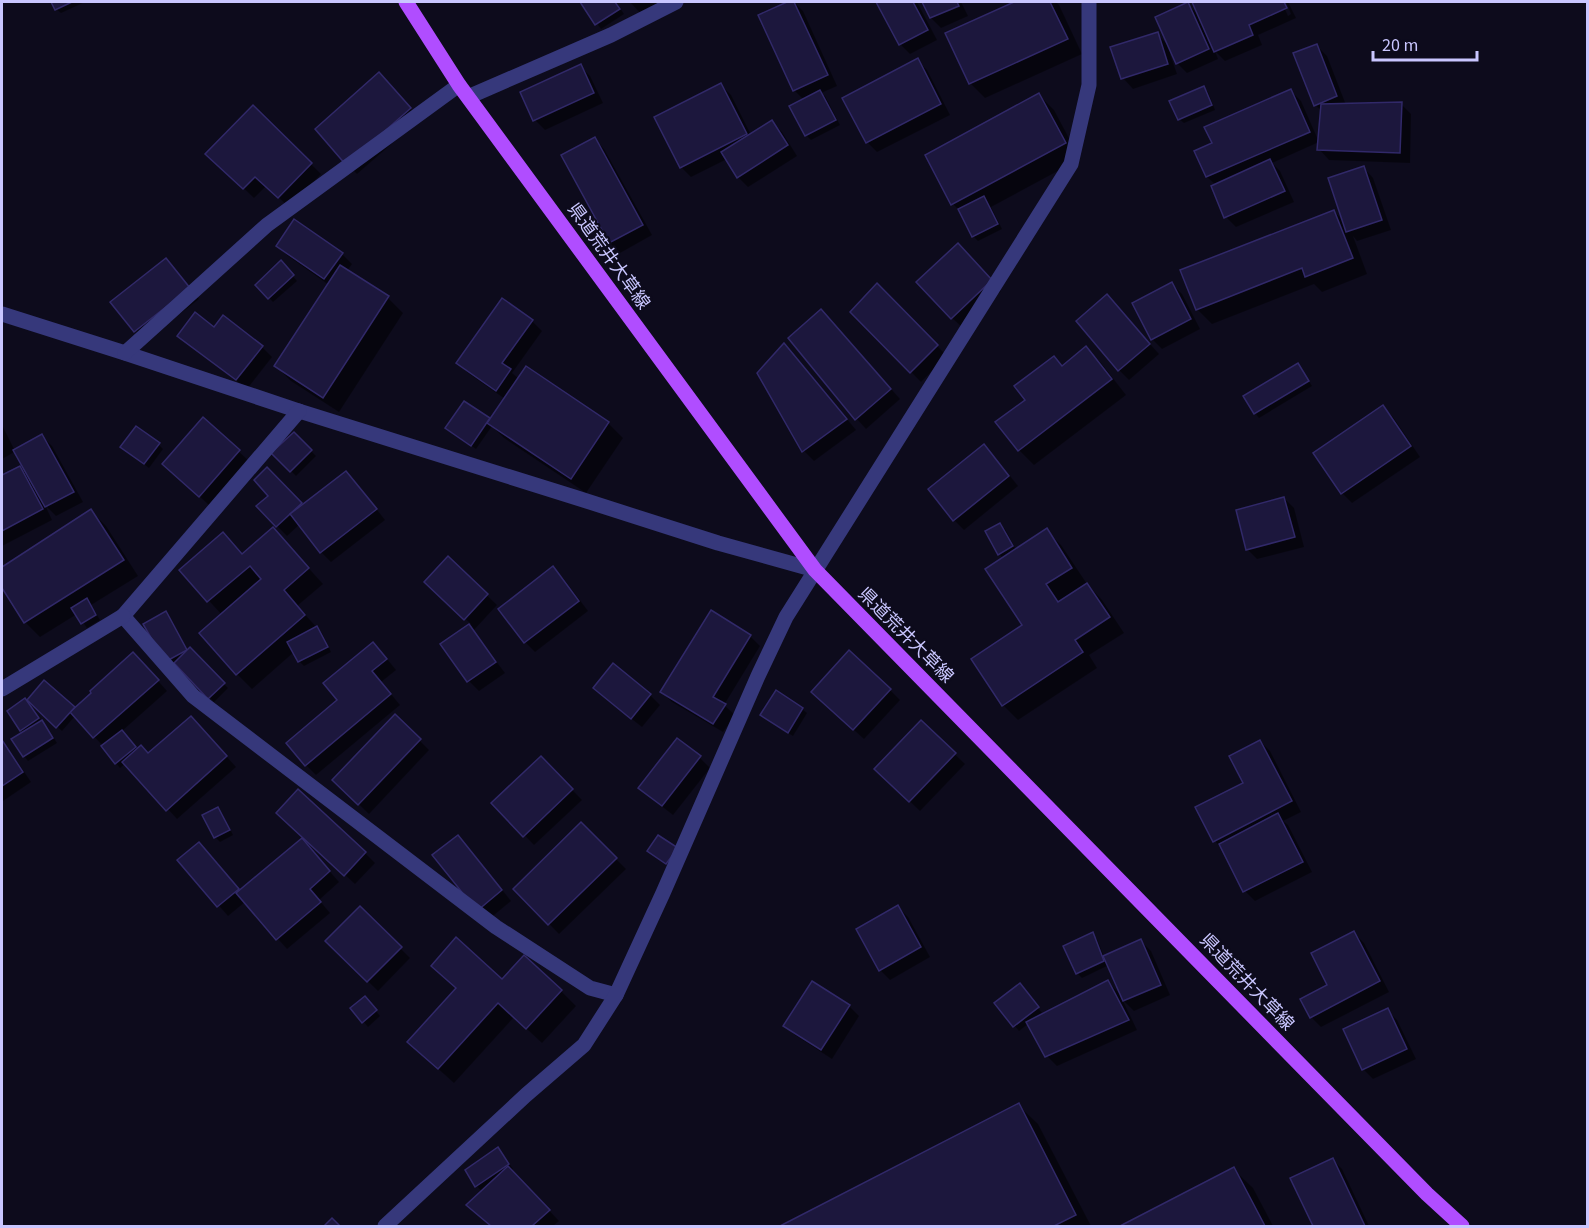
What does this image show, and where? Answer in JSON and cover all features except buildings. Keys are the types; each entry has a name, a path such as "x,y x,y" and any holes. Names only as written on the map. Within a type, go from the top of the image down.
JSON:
{"main road":[{"name":"県道荒井大草線","path":"406,2 464,91 815,570 1462,1227"}],"street":[{"path":"125,353 267,225 464,91 611,35 676,2"},
{"path":"385,1227 526,1095 584,1045 616,995 786,617 1071,164 1089,85 1089,2"},
{"path":"2,314 299,411 718,543 815,570"},
{"path":"2,689 123,616 299,411"},
{"path":"123,616 193,696 496,927 590,988 616,995"}]}
